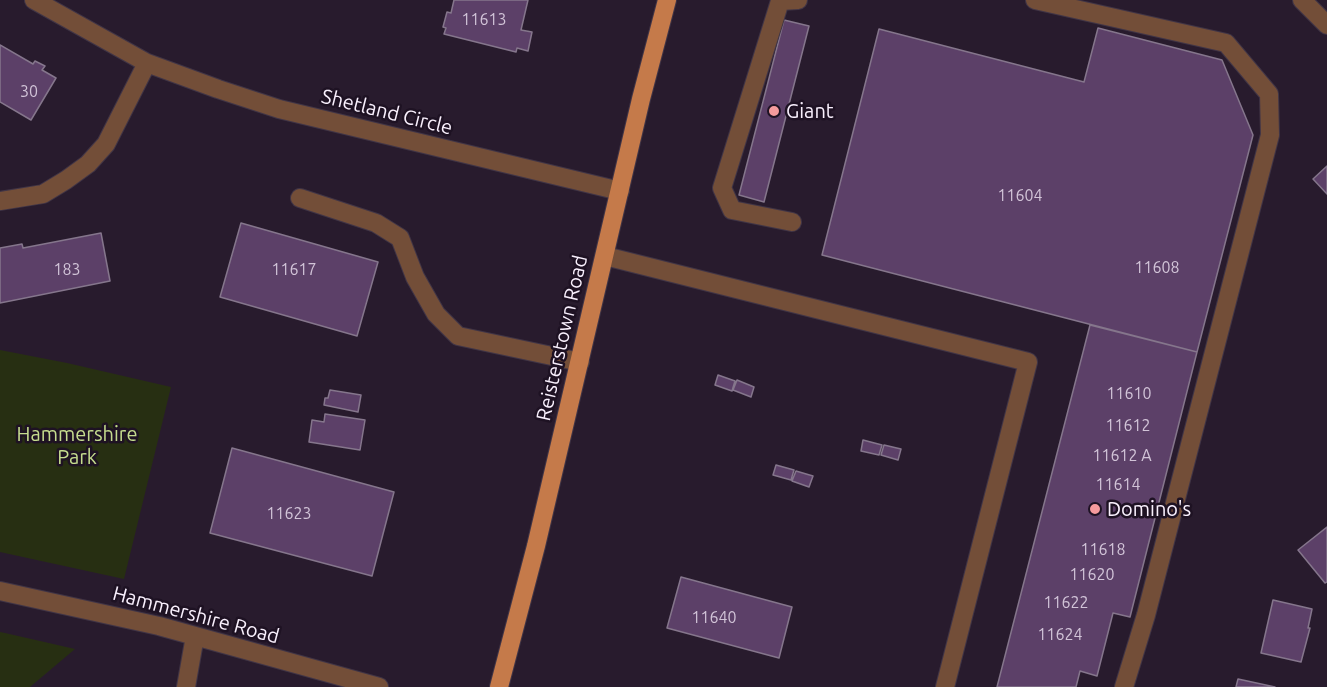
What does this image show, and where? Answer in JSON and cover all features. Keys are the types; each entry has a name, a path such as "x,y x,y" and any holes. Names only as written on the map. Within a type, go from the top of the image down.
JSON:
{"main road":[{"name":"Reisterstown Road","path":"500,687 580,362 641,99 667,0"}],"street":[{"name":"Shetland Circle","path":"34,0 147,63 279,109 620,191"},
{"path":"792,222 732,210 722,188 780,1 798,0"},
{"path":"1035,0 1226,43 1269,94 1270,135 1146,615 1124,687"},
{"path":"1302,0 1327,25"},
{"path":"0,201 43,194 88,164 106,144 147,63"},
{"path":"300,198 376,223 400,238 415,277 436,314 458,336 580,362"},
{"path":"605,256 1028,362 945,687"},
{"name":"Hammershire Road","path":"0,591 159,626 342,682 379,687"},
{"path":"186,687 195,636"}],"green space":[{"name":"Hammershire Park","path":"0,350 171,387 124,579 0,552"},
{"path":"0,632 75,649 30,687 0,687"}],"building":[{"path":"454,0 528,0 521,30 532,32 528,51 517,48 516,52 444,34 446,28 443,27 447,12 451,13"},
{"name":"Giant","path":"784,20 809,26 764,202 739,195"},
{"name":"Giant","path":"1098,28 1222,60 1253,135 1197,352 822,255 879,29 1084,82"},
{"path":"0,45 33,64 35,61 45,66 42,70 56,78 31,120 0,102"},
{"path":"1327,166 1327,194 1313,179"},
{"path":"241,223 378,262 357,336 220,297"},
{"path":"101,233 110,281 0,303 0,248 22,244 23,248"},
{"path":"1090,325 1197,352 1130,617 1113,613 1097,676 1080,671 1076,687 997,687"},
{"path":"718,375 735,381 732,391 715,385"},
{"path":"737,380 754,387 751,397 733,390"},
{"path":"330,390 361,395 358,412 324,405"},
{"path":"325,414 365,420 360,450 309,442 312,420 324,422"},
{"path":"863,440 882,445 879,455 861,451"},
{"path":"884,445 901,449 898,460 881,455"},
{"path":"232,448 394,492 372,576 210,533"},
{"path":"776,465 794,470 791,480 773,475"},
{"path":"796,471 813,476 809,487 792,481"},
{"path":"1327,527 1327,582 1325,583 1298,550"},
{"path":"681,577 792,607 779,658 667,628"},
{"path":"1273,600 1312,609 1308,628 1310,628 1301,662 1261,653"},
{"path":"1238,679 1275,687 1236,687"}],"place":[{"name":"Giant","path":"774,111"},
{"name":"Domino's","path":"1095,509"}]}
